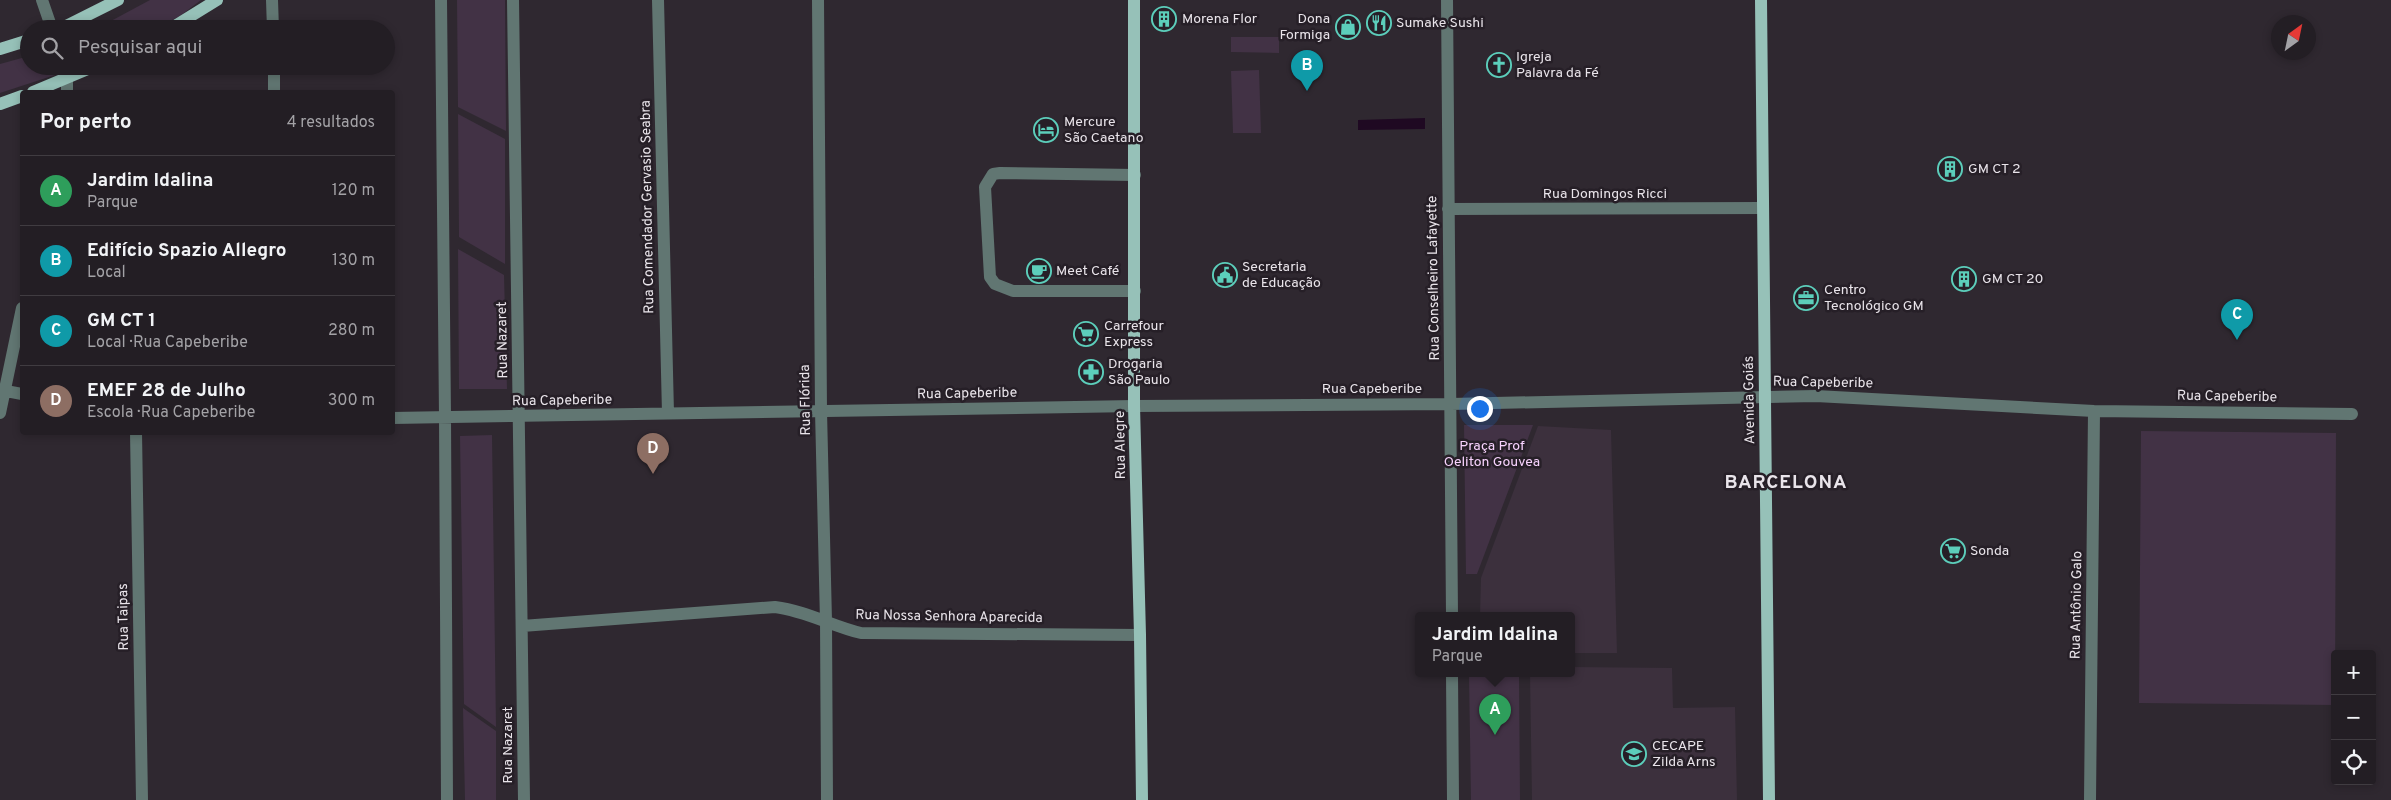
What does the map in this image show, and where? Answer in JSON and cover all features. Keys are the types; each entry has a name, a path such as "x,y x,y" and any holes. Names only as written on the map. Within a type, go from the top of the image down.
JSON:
{"main road":[{"path":"78,20 118,0"},
{"path":"184,20 216,0"},
{"name":"Rua Alegre","path":"1134,0 1136,290 1134,406 1142,800"},
{"name":"Avenida Goiás","path":"1761,0 1769,800"},
{"path":"0,49 20,43"},
{"path":"36,90 61,75"},
{"path":"0,104 20,97"}],"street":[{"path":"42,0 49,20"},
{"path":"272,0 273,20"},
{"path":"441,0 446,416 446,800"},
{"name":"Rua Nazaret","path":"513,0 524,800"},
{"name":"Rua Comendador Gervasio Seabra","path":"658,0 668,413"},
{"name":"Rua Flórida","path":"818,0 821,411 826,621 826,800"},
{"name":"Rua Conselheiro Lafayette","path":"1446,0 1452,612"},
{"path":"66,75 67,90"},
{"path":"274,75 274,90"},
{"path":"1135,175 1000,173 993,174 986,187 990,276 995,284 1013,291 1136,290"},
{"name":"Rua Domingos Ricci","path":"1448,209 1763,208"},
{"path":"0,414 2,390 20,316"},
{"path":"2,390 20,394"},
{"name":"Rua Capeberibe","path":"395,418 1134,406 1451,404 1816,396 2094,411 2352,414"},
{"name":"Rua Antônio Galo","path":"2090,800 2094,411"},
{"name":"Rua Taipas","path":"136,435 142,800"},
{"name":"Rua Nossa Senhora Aparecida","path":"522,626 775,607 790,609 861,632 1140,634"},
{"path":"1452,677 1453,800"}],"shaded area":[{"path":"1425,118 1425,129 1358,130 1358,120"},
{"path":"1538,426 1611,430 1617,653 1575,653 1575,612 1480,612 1481,578"},
{"name":"CECAPE Zilda Arns","path":"1575,667 1672,668 1673,708 1735,707 1737,800 1532,800 1530,677 1575,677"}],"green space":[{"path":"150,0 201,0 172,20 113,20"},
{"path":"457,0 505,0 506,131 458,107"},
{"path":"1231,37 1279,37 1279,53 1231,52"},
{"path":"20,58 20,75 55,75 0,93 0,64"},
{"path":"1259,70 1261,133 1233,133 1231,71"},
{"path":"458,114 505,139 505,264 459,237"},
{"path":"458,249 504,275 507,389 459,389"},
{"name":"Praça Prof Oeliton Gouvea","path":"1464,425 1533,425 1477,574 1466,574"},
{"path":"2141,431 2336,433 2335,650 2331,650 2331,705 2139,703"},
{"path":"492,435 496,727 464,704 460,436"},
{"path":"1469,677 1519,677 1520,800 1471,800"},
{"path":"463,708 496,731 496,800 465,800"}],"place":[{"name":"Morena Flor","path":"1164,19"},
{"name":"Sumake Sushi","path":"1379,23"},
{"name":"Dona Formiga","path":"1348,27"},
{"name":"Igreja Palavra da Fé","path":"1499,65"},
{"name":"Edifício Spazio Allegro","path":"1307,91"},
{"name":"Mercure São Caetano","path":"1046,130"},
{"name":"GM CT 2","path":"1950,169"},
{"name":"Meet Café","path":"1039,271"},
{"name":"Secretaria de Educação","path":"1225,275"},
{"name":"GM CT 20","path":"1964,279"},
{"name":"Centro Tecnológico GM","path":"1806,298"},
{"name":"Carrefour Express","path":"1086,334"},
{"name":"GM CT 1","path":"2237,340"},
{"name":"Drogaria São Paulo","path":"1091,372"},
{"name":"EMEF 28 de Julho","path":"653,474"},
{"name":"Sonda","path":"1953,551"},
{"name":"Jardim Idalina","path":"1495,735"},
{"name":"CECAPE Zilda Arns","path":"1634,754"}],"district":[{"name":"BARCELONA","path":"1786,483"}]}
